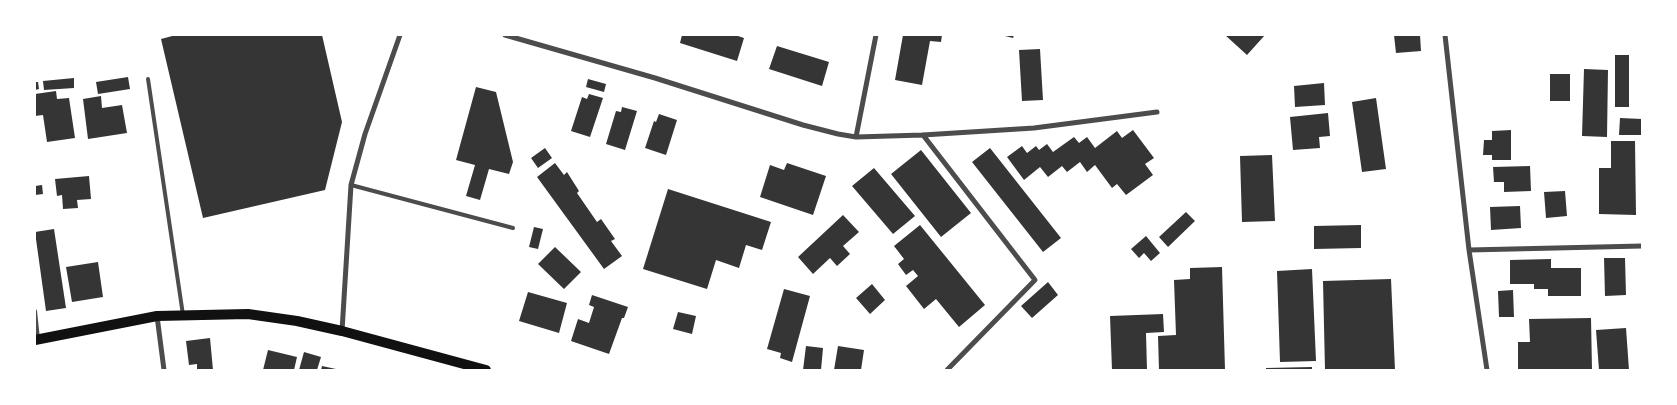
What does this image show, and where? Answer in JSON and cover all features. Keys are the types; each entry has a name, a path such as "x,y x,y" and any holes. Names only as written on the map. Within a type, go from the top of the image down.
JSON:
{"main road":[{"path":"37,340 157,316 248,314 297,321 342,331 486,370"}],"street":[{"path":"342,331 352,185 365,134 400,35"},
{"path":"505,35 803,125 856,137 1034,128 1157,112"},
{"path":"856,137 876,35"},
{"path":"1445,35 1469,250 1487,370"},
{"path":"923,135 1035,280 947,370"},
{"path":"1469,250 1642,246"},
{"path":"157,316 164,370"}],"lane":[{"path":"148,80 184,315"},
{"path":"352,185 513,228"},
{"path":"35,312 37,340"}],"building":[{"path":"176,35 322,35 342,122 325,190 203,218 161,39"},
{"path":"682,35 735,35 744,38 737,61 680,43"},
{"path":"903,35 942,35 941,42 930,41 922,85 895,80"},
{"path":"1001,35 1014,35 1013,38"},
{"path":"1225,35 1265,35 1247,55"},
{"path":"1394,35 1420,35 1421,51 1396,53"},
{"path":"777,46 829,62 822,86 769,69"},
{"path":"1040,49 1043,100 1022,101 1019,50"},
{"path":"1615,55 1629,55 1629,107 1615,107"},
{"path":"1584,69 1608,70 1607,137 1582,136"},
{"path":"1550,74 1570,74 1570,101 1550,101"},
{"path":"128,77 130,89 98,94 96,82"},
{"path":"74,78 74,88 44,90 43,81"},
{"path":"588,79 606,84 604,92 586,87"},
{"path":"35,82 38,82 39,89 35,90"},
{"path":"1324,83 1325,105 1295,107 1294,86"},
{"path":"476,87 496,92 513,162 509,174 489,169 480,200 466,196 475,165 456,160"},
{"path":"56,91 57,99 69,98 75,138 47,142 43,115 35,116 35,94"},
{"path":"589,94 603,98 590,137 571,131 582,97 587,99"},
{"path":"101,96 102,108 122,105 127,133 88,139 83,99"},
{"path":"1376,98 1386,169 1362,172 1352,102"},
{"path":"622,107 637,111 625,150 606,144 616,111 621,112"},
{"path":"1328,113 1330,136 1319,137 1320,148 1293,150 1290,117"},
{"path":"659,114 677,120 666,155 645,148 654,121 656,122"},
{"path":"1620,118 1642,119 1642,135 1619,135"},
{"path":"1133,130 1154,158 1145,164 1153,175 1126,195 1117,184 1112,188 1095,165 1087,172 1080,162 1067,172 1062,166 1048,177 1040,167 1024,180 1007,157 1022,146 1027,153 1036,146 1039,150 1047,144 1053,152 1074,137 1079,143 1087,137 1095,148 1117,131 1122,138"},
{"path":"1511,130 1511,160 1492,160 1492,155 1483,155 1484,140 1492,140 1492,131"},
{"path":"1611,141 1635,141 1636,215 1599,214 1599,168 1611,168"},
{"path":"545,148 552,158 538,168 531,158"},
{"path":"990,148 1061,238 1043,252 972,162"},
{"path":"921,150 971,213 941,237 891,174"},
{"path":"1272,155 1275,221 1242,222 1240,156"},
{"path":"555,163 564,175 567,172 579,191 577,193 597,222 601,219 615,239 611,241 622,256 604,269 537,177"},
{"path":"787,163 826,176 813,215 760,197 770,165 784,170"},
{"path":"1530,166 1531,191 1504,192 1504,182 1494,182 1493,167"},
{"path":"874,168 915,216 893,234 852,186"},
{"path":"89,176 91,199 77,200 78,208 63,209 62,195 57,196 55,179"},
{"path":"42,185 43,194 35,195 35,186"},
{"path":"668,189 771,222 762,250 746,245 739,268 716,260 707,289 643,269"},
{"path":"1565,191 1567,216 1546,218 1544,192"},
{"path":"1520,206 1521,228 1491,230 1490,207"},
{"path":"1186,212 1195,221 1168,247 1159,237"},
{"path":"843,215 859,232 843,246 850,254 837,266 830,258 813,274 798,257"},
{"path":"920,225 985,305 959,327 936,299 924,309 906,286 918,276 913,270 906,275 898,264 904,259 894,246"},
{"path":"1361,225 1361,248 1314,249 1314,226"},
{"path":"534,227 543,229 538,249 529,247"},
{"path":"54,229 66,308 46,311 35,232"},
{"path":"1146,236 1160,253 1151,261 1144,253 1139,258 1131,249"},
{"path":"555,247 581,272 564,289 538,264"},
{"path":"1604,258 1625,258 1626,295 1605,296"},
{"path":"1551,259 1551,268 1581,268 1581,296 1548,296 1548,289 1534,289 1534,284 1510,284 1510,260"},
{"path":"98,262 103,297 72,302 66,267"},
{"path":"1222,267 1225,370 1159,370 1158,336 1176,335 1174,280 1190,279 1190,268"},
{"path":"1312,269 1316,361 1280,362 1277,271"},
{"path":"1391,279 1395,370 1325,370 1323,281"},
{"path":"1048,282 1058,295 1032,318 1021,306"},
{"path":"872,284 885,300 870,314 856,298"},
{"path":"784,289 810,296 792,362 780,358 781,353 767,349"},
{"path":"1513,290 1514,317 1499,317 1498,291"},
{"path":"528,292 567,303 559,333 519,321"},
{"path":"592,295 628,307 609,354 571,341 578,319 589,323 594,307 589,305"},
{"path":"678,312 696,316 692,334 673,329"},
{"path":"1163,314 1164,332 1146,333 1147,370 1112,370 1110,316"},
{"path":"1591,318 1592,370 1518,370 1518,342 1530,342 1529,319"},
{"path":"1626,328 1629,370 1599,370 1596,330"},
{"path":"210,338 213,370 197,370 197,364 189,365 186,341"},
{"path":"806,346 823,348 821,370 803,370"},
{"path":"838,346 864,350 861,370 834,370"},
{"path":"268,350 297,357 294,370 263,370"},
{"path":"304,352 321,357 317,370 299,370"},
{"path":"322,366 336,369 336,370 321,370"},
{"path":"1312,367 1312,370 1266,370 1266,368"}]}
